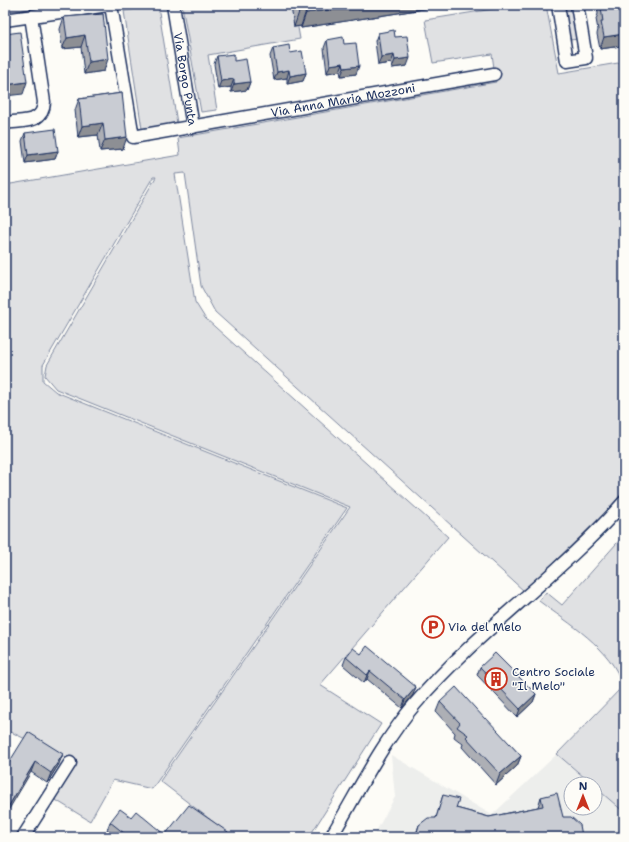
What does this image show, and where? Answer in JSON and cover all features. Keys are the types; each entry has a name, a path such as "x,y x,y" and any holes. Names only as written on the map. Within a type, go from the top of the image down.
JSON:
{"street":[{"path":"5,20 110,5"},
{"name":"Via Borgo Punta","path":"110,5 133,137 193,127 173,5"},
{"path":"558,5 567,61 586,58 576,5"},
{"path":"5,123 37,118 43,111 44,102 32,16"},
{"name":"Via Anna Maria Mozzoni","path":"193,127 494,74"},
{"path":"331,837 379,754 414,704 466,651 574,553 624,502"},
{"path":"23,837 70,763"}],"shaded area":[{"path":"5,5 59,5 5,13"},
{"path":"182,5 294,5 300,39 208,55 217,110 201,112"},
{"path":"518,5 546,5 559,73 624,62 624,491 606,512 524,591 215,312 201,286 185,173 175,174 195,302 205,318 448,537 320,685 381,724 309,837 233,837 160,781 350,507 56,389 45,376 47,365 156,177 153,177 43,365 43,381 56,392 347,508 152,789 113,780 90,821 54,799 75,763 11,732 5,742 5,185 180,155 178,138 496,82 492,54 433,63 425,20"},
{"path":"563,5 572,5 579,39 569,40"},
{"path":"158,6 177,123 142,129 124,11"},
{"path":"624,535 624,812 603,794 603,776 583,776 557,754 623,686 617,672 599,648 576,628 539,601 546,592 562,605"},
{"path":"557,754 583,776 563,776 563,816 603,816 603,794 624,812 624,837 373,837 395,797 391,755 492,815"}],"building":[{"path":"298,5 361,5 306,13 306,11 299,12"},
{"path":"603,5 624,5 624,34 604,37 601,22 603,22 601,7 603,7"},
{"path":"103,14 108,59 89,62 85,35 67,38 64,17"},
{"path":"394,30 395,37 407,36 410,58 395,60 394,55 381,57 378,33"},
{"path":"20,32 27,82 5,85 5,34"},
{"path":"343,37 344,44 356,43 359,66 344,68 343,63 330,65 327,40"},
{"path":"289,45 290,53 302,51 306,73 290,76 289,70 277,72 273,48"},
{"path":"234,54 234,61 246,59 250,82 234,84 234,79 221,81 217,56"},
{"path":"122,93 127,137 105,140 103,123 82,126 79,99"},
{"path":"55,129 58,151 28,155 25,133"},
{"path":"367,646 416,687 405,700 370,671 367,675 346,657 353,648 361,654"},
{"path":"495,653 536,694 520,709 480,667"},
{"path":"456,687 521,756 500,774 466,737 468,735 457,727 460,723 440,702"},
{"path":"28,732 63,754 51,773 35,762 5,812 5,769"},
{"path":"557,793 563,817 571,817 580,825 582,837 416,837 419,825 428,818 436,818 443,795 459,799 456,808 489,817 543,806 541,797"},
{"path":"189,805 228,832 223,837 143,837 139,834 136,837 129,837 110,822 120,809 131,817 136,811 165,835"}],"place":[{"name":"Via del Melo","path":"433,627"},
{"name":"Centro Sociale \"Il Melo\"","path":"496,679"}]}
